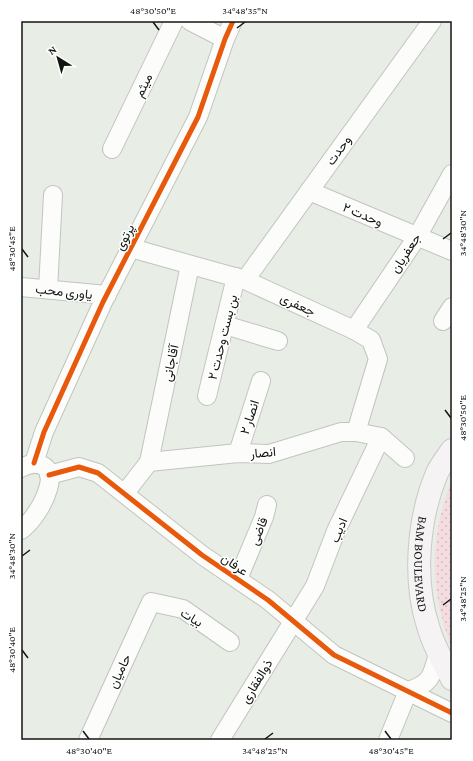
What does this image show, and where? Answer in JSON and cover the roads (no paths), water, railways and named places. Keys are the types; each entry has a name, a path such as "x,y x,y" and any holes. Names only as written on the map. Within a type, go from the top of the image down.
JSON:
{"main road":[{"name":"BAM BOULEVARD","path":"452,450 437,472 429,499 419,563 420,587 427,625 438,654 452,678"}],"street":[{"name":"میثم","path":"112,149 174,21"},
{"path":"190,21 225,39"},
{"name":"پرتوی","path":"24,467 44,432 107,296 198,117 225,39 233,21"},
{"name":"وحدت","path":"241,279 309,191 432,21"},
{"name":"جعفریان","path":"354,330 416,237 452,174"},
{"name":"وحدت ۲","path":"309,191 452,251"},
{"path":"48,289 53,195"},
{"name":"جعفری","path":"131,248 241,279 354,330 371,340 378,359 356,432"},
{"name":"آقاجانی","path":"149,462 190,265"},
{"name":"بن بست وحدت ۲","path":"207,396 224,325 241,279"},
{"name":"یاوری محب","path":"21,287 107,296"},
{"path":"224,325 278,342"},
{"name":"انصار ۲","path":"238,453 261,382"},
{"name":"انصار","path":"149,462 238,453 269,454 341,432 356,432 380,437 405,458"},
{"name":"ادیب","path":"292,622 316,586 336,532 380,437"},
{"path":"126,493 149,462"},
{"name":"پرتوی","path":"24,467 44,465 49,472 49,475"},
{"name":"عرفان","path":"49,475 79,467 98,473 126,493 202,555 268,600 292,622 334,655 452,713"},
{"path":"21,530 41,505 49,488 49,475"},
{"name":"قاضی","path":"238,579 264,517 267,505"},
{"name":"بیات","path":"151,602 183,609 230,642"},
{"name":"حامیان","path":"88,740 151,602"},
{"name":"ذوالفقاری","path":"220,740 292,622"},
{"path":"388,740 408,691 420,687 432,677 438,654"}]}
